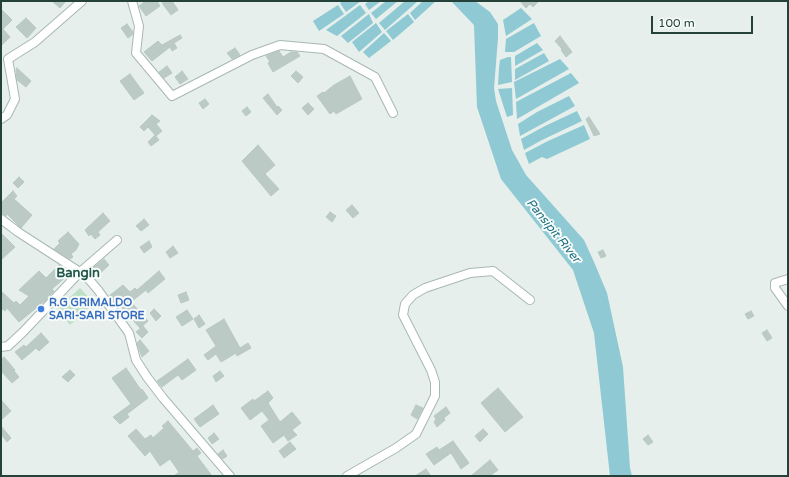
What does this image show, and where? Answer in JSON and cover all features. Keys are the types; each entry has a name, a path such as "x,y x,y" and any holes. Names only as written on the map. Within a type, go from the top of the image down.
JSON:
{"street":[{"path":"1,119 8,115 15,99 8,59 35,42 82,1"},
{"path":"132,1 139,26 136,53 172,96 252,55 280,45 324,49 375,77 393,113"},
{"path":"1,219 79,273 86,276 129,333 136,360 147,377 163,398 230,476"},
{"path":"1,347 8,346 79,273 117,240"},
{"path":"347,476 396,448 416,434 435,396 435,382 431,370 402,315 405,304 413,295 425,288 470,272 492,271 530,300"},
{"path":"788,280 775,283 775,288 788,306"}],"green space":[{"path":"80,288 94,303 70,325 57,309"}],"water":[{"path":"344,1 361,1 346,12 340,3"},
{"path":"369,1 381,1 369,10 365,4"},
{"path":"386,1 398,1 376,19 371,13"},
{"path":"405,1 418,1 385,30 379,23"},
{"path":"423,1 436,1 415,20 410,13"},
{"name":"Pansipit River","path":"451,1 475,1 490,12 498,24 494,88 496,101 512,150 526,175 584,240 607,293 623,367 630,468 632,476 610,476 594,333 573,270 501,179 477,107 474,25"},
{"path":"338,5 344,14 319,31 313,21"},
{"path":"360,5 366,13 337,36 326,30"},
{"path":"521,8 532,19 506,36 503,20"},
{"path":"369,14 373,23 348,43 341,36"},
{"path":"408,14 414,22 393,40 386,31"},
{"path":"376,23 382,32 359,52 352,42"},
{"path":"534,23 541,36 514,52 505,52 506,39"},
{"path":"384,33 391,41 369,58 363,52"},
{"path":"537,43 543,50 515,66 515,56"},
{"path":"544,53 549,61 515,80 515,69"},
{"path":"511,57 512,82 498,85 500,60"},
{"path":"560,59 569,69 516,99 514,82"},
{"path":"571,73 579,83 517,119 516,102"},
{"path":"512,88 513,115 507,117 498,89"},
{"path":"569,96 575,106 520,136 518,124 537,112"},
{"path":"577,111 582,121 524,150 521,139"},
{"path":"584,125 590,139 547,159 542,157 529,164 525,153"}],"building":[{"path":"52,1 66,1 60,8"},
{"path":"146,1 157,1 160,6 146,16 139,6"},
{"path":"165,1 172,1 178,10 171,15 162,3"},
{"path":"520,1 539,1 533,7 530,4 526,8"},
{"path":"1,9 12,20 3,29 10,37 1,46"},
{"path":"26,18 36,28 27,38 16,27"},
{"path":"127,24 133,32 128,38 121,28"},
{"path":"180,35 182,38 174,43 177,48 172,51 170,47 152,61 144,52 158,41 162,45"},
{"path":"560,36 572,52 566,57 561,50 562,49 555,41"},
{"path":"235,48 240,55 232,59 227,53"},
{"path":"279,51 283,57 291,52 297,52 300,56 273,72 268,63 270,62 266,56"},
{"path":"167,66 172,73 164,78 159,72"},
{"path":"17,68 31,81 26,87 17,80"},
{"path":"182,71 188,79 180,84 175,77"},
{"path":"296,71 303,77 298,83 291,76"},
{"path":"130,74 144,93 134,100 120,81"},
{"path":"350,76 362,99 336,114 334,111 330,114 317,96"},
{"path":"268,94 277,107 278,106 282,110 277,115 263,98"},
{"path":"205,99 209,104 203,109 199,103"},
{"path":"308,103 314,109 308,115 302,108"},
{"path":"247,107 251,112 246,116 242,111"},
{"path":"152,115 160,121 156,124 162,131 156,136 148,127 144,131 140,127"},
{"path":"589,117 600,134 594,136 586,119"},
{"path":"155,135 159,140 151,146 148,142"},
{"path":"258,145 275,165 265,174 279,189 271,196 242,161"},
{"path":"19,177 24,182 18,188 13,183"},
{"path":"13,191 17,196 14,199 32,215 21,228 7,214 6,216 1,212 1,203"},
{"path":"352,205 359,213 353,218 346,210"},
{"path":"330,212 336,216 332,222 326,217"},
{"path":"103,213 110,221 98,232 100,235 95,239 91,234 89,236 85,230"},
{"path":"144,219 149,225 141,231 136,226"},
{"path":"68,232 79,244 76,250 71,254 73,257 70,259 54,249 60,243 58,241"},
{"path":"1,233 15,247 1,260"},
{"path":"149,241 152,247 144,253 140,247"},
{"path":"173,246 178,253 170,258 166,252"},
{"path":"603,250 606,256 601,258 598,252"},
{"path":"104,259 109,265 95,278 89,271"},
{"path":"59,265 68,275 52,289 54,291 46,300 19,322 7,308 5,311 1,308 1,291 14,303 16,301 20,305 29,296 19,290 39,271 46,278"},
{"path":"159,271 165,279 148,293 146,290 131,302 148,321 140,328 121,307 118,309 109,296 123,285 130,292 135,288 137,290"},
{"path":"186,292 189,300 181,303 178,295"},
{"path":"154,309 161,316 156,321 150,313"},
{"path":"187,310 193,319 182,326 176,317"},
{"path":"751,311 754,316 748,319 745,314"},
{"path":"199,315 205,324 199,328 194,319"},
{"path":"224,319 240,348 248,343 251,348 237,356 236,353 221,362 216,354 208,360 204,355 216,346 206,330"},
{"path":"143,326 148,332 142,338 136,332"},
{"path":"767,330 772,338 767,341 762,333"},
{"path":"41,333 49,342 39,351 36,348 22,360 15,352 24,345 26,347"},
{"path":"140,340 149,351 142,357 137,343"},
{"path":"4,357 19,377 12,383 1,371 1,360"},
{"path":"188,359 196,370 182,380 178,375 162,387 157,381"},
{"path":"126,368 148,398 127,414 129,417 120,424 113,417 131,404 112,378"},
{"path":"70,370 75,375 68,382 62,377"},
{"path":"220,371 224,376 216,382 213,376"},
{"path":"498,388 523,417 505,432 481,403"},
{"path":"268,391 273,398 268,403 280,422 292,412 301,423 292,430 297,435 288,441 284,435 273,443 261,426 269,420 262,411 250,420 241,408 253,399 254,401"},
{"path":"1,400 11,411 1,420"},
{"path":"213,405 219,414 200,427 194,419"},
{"path":"416,405 423,408 417,419 411,415"},
{"path":"446,407 450,413 437,427 434,422 436,419 434,416"},
{"path":"168,421 193,451 197,448 201,453 197,456 212,476 174,476 179,472 170,459 160,466 150,451 145,456 128,436 136,429 145,439 151,435 153,438 164,428 162,426"},
{"path":"1,426 11,438 7,442 1,434"},
{"path":"483,429 488,434 480,442 475,436"},
{"path":"214,433 219,439 212,444 208,438"},
{"path":"648,435 653,442 648,445 643,439"},
{"path":"453,441 469,463 461,469 451,453 434,465 426,454 437,447 439,450"},
{"path":"290,442 296,449 284,458 279,451"},
{"path":"223,450 227,456 223,459 218,454"},
{"path":"490,460 498,470 490,476 471,476"},
{"path":"426,469 431,476 415,476"}],"place":[{"name":"R.G GRIMALDO SARI-SARI STORE","path":"41,309"}],"district":[{"name":"Bangin","path":"78,274"}]}
